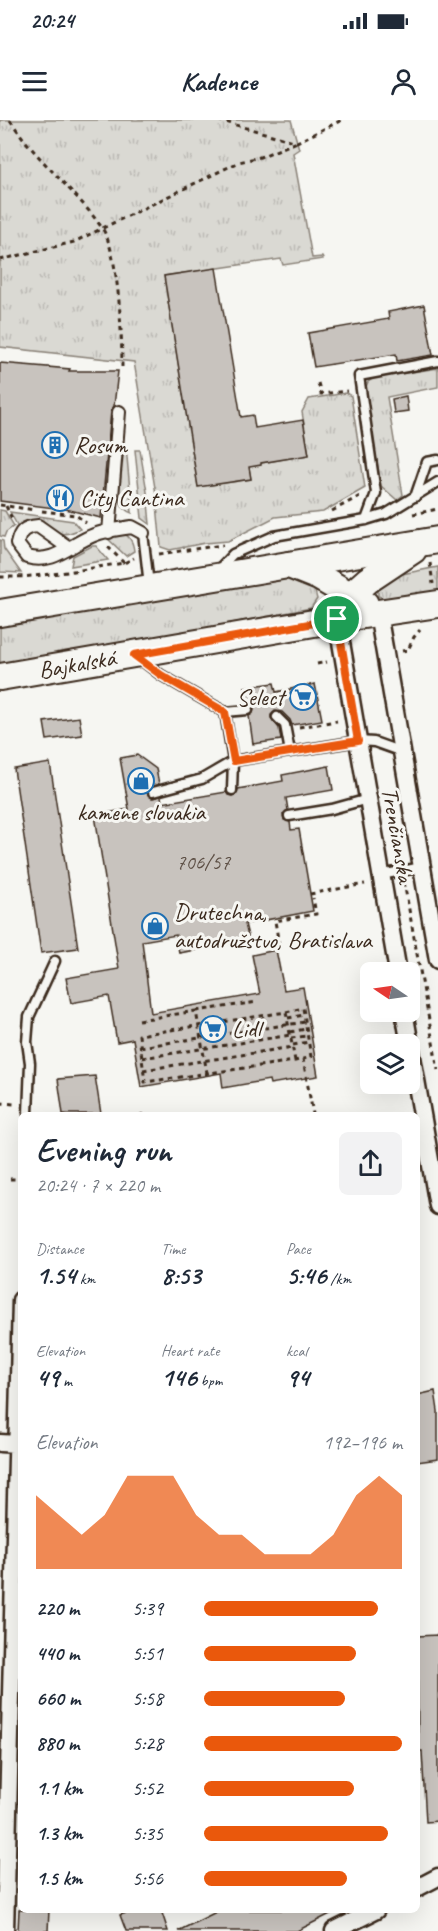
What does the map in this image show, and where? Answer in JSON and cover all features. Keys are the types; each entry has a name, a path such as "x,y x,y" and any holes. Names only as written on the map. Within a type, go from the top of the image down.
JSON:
{"main road":[{"path":"0,600 12,611 432,541"},
{"path":"337,619 351,595 384,568 432,541"},
{"path":"289,565 351,595 378,613"},
{"name":"Bajkalská","path":"11,675 438,604"},
{"path":"0,687 11,675"}],"street":[{"path":"109,532 119,412"},
{"path":"69,548 94,534 132,527 143,533"},
{"name":"Trenčianska","path":"378,613 438,960"},
{"name":"Trenčianska","path":"337,619 396,962"},
{"path":"405,1022 417,1112"},
{"path":"420,1136 424,1167 438,1206"},
{"path":"5,1931 8,1444 18,1333"},
{"path":"420,1886 438,1877"},
{"path":"334,1931 370,1913"}],"lane":[{"path":"366,520 376,493 359,376 438,361"},
{"path":"415,498 427,462 438,460"},
{"path":"211,578 233,554 274,536 366,520 386,514 438,482"},
{"path":"143,533 150,588"},
{"path":"134,655 161,675 225,712 248,710"},
{"path":"225,712 234,761 232,790"},
{"path":"277,717 285,725 290,752"},
{"path":"153,792 202,779 234,761 358,741"},
{"name":"Trenčianska","path":"358,741 374,742 402,752"},
{"path":"289,816 332,809 368,799"},
{"path":"381,875 422,867"},
{"path":"28,1112 29,1017 55,961"}],"path":[{"path":"10,120 32,149 102,229 110,246 122,337 122,368"},
{"path":"218,120 297,142"},
{"path":"0,260 74,242 239,162 260,157 297,142 342,120"},
{"path":"0,505 76,515 91,526 94,534 124,563"},
{"path":"423,511 438,508"},
{"path":"0,577 27,578 124,563 146,556 207,549"},
{"path":"285,725 291,728 339,720"},
{"path":"310,894 365,884"},
{"path":"279,945 274,921 316,914 314,898"},
{"path":"139,1020 258,1002"},
{"path":"303,1008 311,1057 145,1084 139,1035 198,1026 303,1008"},
{"path":"196,1011 207,1073"},
{"path":"286,1012 295,1061"},
{"path":"288,1018 304,1015"},
{"path":"140,1047 305,1022"},
{"path":"291,1035 307,1029"},
{"path":"142,1058 291,1035 308,1036"},
{"path":"143,1070 309,1042"},
{"path":"303,1059 313,1112"},
{"path":"0,1103 17,1104"},
{"path":"10,1179 16,1179"}],"green space":[{"path":"0,120 291,120 299,149 293,153 312,258 322,257 323,259 283,265 281,259 164,276 198,487 251,479 249,467 309,455 302,412 309,399 346,393 351,396 365,488 323,512 275,517 228,541 170,550 161,547 156,494 134,362 0,347"},
{"path":"438,368 438,387 387,397 403,495 397,500 381,486 365,389 368,382 374,378"},
{"path":"126,446 132,513 122,506 119,496 124,447"},
{"path":"135,450 140,450 150,524 142,518"},
{"path":"0,510 5,511 14,526 6,532 4,537 0,536"},
{"path":"10,512 73,521 80,529 62,534 37,521 17,525"},
{"path":"121,532 129,537 134,548 134,551 126,556 107,538"},
{"path":"0,540 3,541 4,549 21,573 0,572"},
{"path":"96,546 108,560 71,566 73,556"},
{"path":"438,567 438,592 390,600 378,596 378,589 392,576"},
{"path":"287,577 314,587 317,599 311,608 0,667 0,614"}],"building":[{"path":"216,268 241,417 253,415 255,428 303,420 309,455 249,467 251,479 198,487 164,276"},
{"path":"424,305 433,355 397,361 396,354 314,367 308,333 389,319 388,312"},
{"name":"Rosum","path":"0,363 70,369 69,371 118,371 114,406 111,411 101,518 54,506 54,508 0,501"},
{"path":"406,396 408,411 394,413 392,399"},
{"path":"274,683 276,692 315,684 322,720 292,725 282,712 275,711 271,718 279,728 281,740 253,744 249,716 254,709 247,704 245,687"},
{"path":"79,717 82,735 47,740 44,722"},
{"path":"137,755 156,769 159,784 149,787 147,793 152,798 161,796 162,803 226,792 232,796 237,794 238,789 283,781 282,775 329,766 333,790 286,798 288,810 283,814 284,820 290,822 291,830 299,829 313,911 245,924 249,940 179,953 176,935 142,941 151,1013 260,994 252,955 276,950 284,990 303,987 318,1076 270,1084 269,1080 223,1088 221,1073 141,1087 133,1039 117,1042 109,996 71,1003 66,978 119,969 95,815 129,809 120,758"},
{"path":"50,763 78,948 41,953 14,769"},
{"path":"95,1076 101,1112 63,1112 58,1079"},
{"path":"435,1391 438,1411 438,1459 420,1462 420,1394"},
{"path":"438,1635 438,1821 426,1822 422,1751 420,1751 420,1636"},
{"path":"19,1913 49,1913 48,1931 18,1931"},
{"path":"162,1913 168,1931 126,1931 120,1915"},
{"path":"214,1913 332,1913 297,1931 178,1931"}],"place":[{"name":"Rosum","path":"55,445"},
{"name":"City Cantina","path":"60,498"},
{"name":"Select","path":"303,697"},
{"name":"kamene slovakia","path":"141,781"},
{"name":"Drutechna, autodružstvo, Bratislava","path":"155,926"},
{"name":"Lidl","path":"213,1029"}],"route":[{"path":"337,619 358,741 234,761 225,712 161,675 134,655 337,619"}]}
